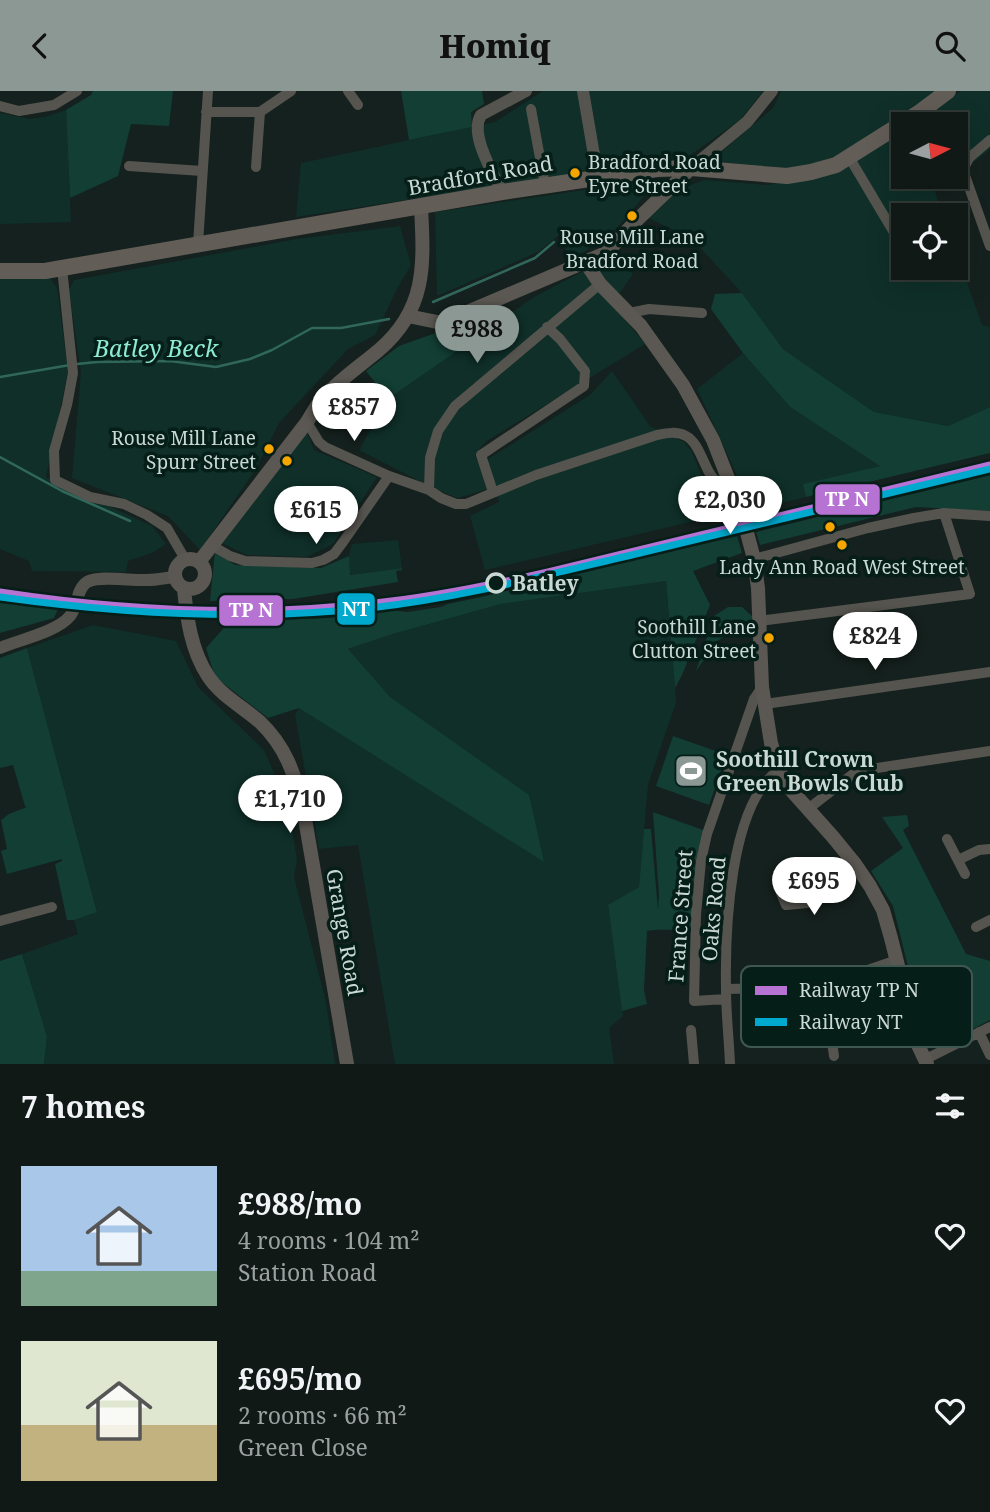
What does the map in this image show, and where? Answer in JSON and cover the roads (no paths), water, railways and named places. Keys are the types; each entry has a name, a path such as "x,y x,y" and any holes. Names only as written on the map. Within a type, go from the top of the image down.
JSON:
{"main road":[{"name":"Bradford Road","path":"0,271 45,271 502,192 657,169 691,168 787,176 811,172 836,165 948,91"},
{"path":"408,316 437,323 444,322 606,253 691,168"},
{"path":"192,561 202,565 205,574 203,583 184,585 174,573 178,564 192,561 211,545 307,422 320,401 397,333 408,316 423,268 421,207"},
{"path":"586,263 600,284 641,327 683,385 713,440 742,514 753,554 762,687 771,743 779,770 791,790 855,864 870,886 883,910 898,966"},
{"name":"Grange Road","path":"184,585 195,618 191,636 197,656 209,678 276,740 294,772 303,807 347,1064"}],"street":[{"path":"0,106 19,111 54,105 77,91"},
{"path":"198,244 208,91"},
{"path":"348,91 358,105"},
{"path":"502,192 480,143 477,122 481,115 526,91"},
{"path":"583,91 598,178"},
{"path":"691,168 747,122 772,91"},
{"path":"206,112 260,112 285,92"},
{"path":"531,109 545,185"},
{"path":"256,167 260,112"},
{"path":"989,242 963,170 969,158 990,140"},
{"path":"849,157 891,228"},
{"path":"129,166 202,171"},
{"path":"62,268 73,373 54,451 55,480 90,497 124,504 147,515 167,528 192,561"},
{"path":"429,490 430,458 438,431 455,406 600,284"},
{"path":"629,313 649,309 702,313"},
{"path":"493,492 481,455 584,386 585,371 561,339 547,327"},
{"path":"307,422 325,447 456,504 466,504 536,475 673,432 687,436 695,443 715,481 729,478"},
{"path":"211,545 237,560 312,563 323,560 339,548 389,476"},
{"path":"753,554 914,517 944,513 990,516"},
{"path":"759,621 970,594 944,513"},
{"path":"0,648 39,634 70,616 81,588 88,581 151,580 184,585"},
{"path":"765,704 990,672"},
{"name":"France Street","path":"726,994 694,1001 696,914 701,861 707,834 754,699 762,687"},
{"path":"808,809 857,771 990,751"},
{"name":"Oaks Road","path":"730,1064 726,994 730,892 738,845 748,813 766,781 779,770"},
{"path":"947,839 965,874"},
{"path":"958,860 979,850 990,849"},
{"path":"779,888 786,905 807,903 855,864"},
{"path":"0,921 54,909"},
{"path":"976,927 990,920"},
{"path":"879,966 897,960"},
{"path":"726,994 741,992"},
{"path":"972,1036 990,1027"},
{"path":"691,1030 694,1064"},
{"path":"979,1032 990,1055"},
{"path":"833,1047 834,1056"},
{"path":"926,1062 952,1047"}],"waterway":[{"name":"Batley Beck","path":"433,302 535,258 554,242"},
{"name":"Batley Beck","path":"77,364 170,361 216,367 250,359 312,328 341,328 389,319"},
{"name":"Batley Beck","path":"0,377 70,365"},
{"path":"0,457 62,491 130,521"}],"rail line":[{"name":"NT","path":"0,597 92,608 231,615 324,612 404,604 539,577 990,469"}],"place":[{"name":"Bradford Road Eyre Street","path":"575,173"},
{"name":"Rouse Mill Lane Bradford Road","path":"632,216"},
{"name":"Rouse Mill Lane Spurr Street","path":"269,449"},
{"name":"Lady Ann Road West Street","path":"842,545"},
{"name":"Batley","path":"496,583"},
{"name":"Soothill Lane Clutton Street","path":"769,638"},
{"name":"Soothill Crown Green Bowls Club","path":"691,771"}]}
